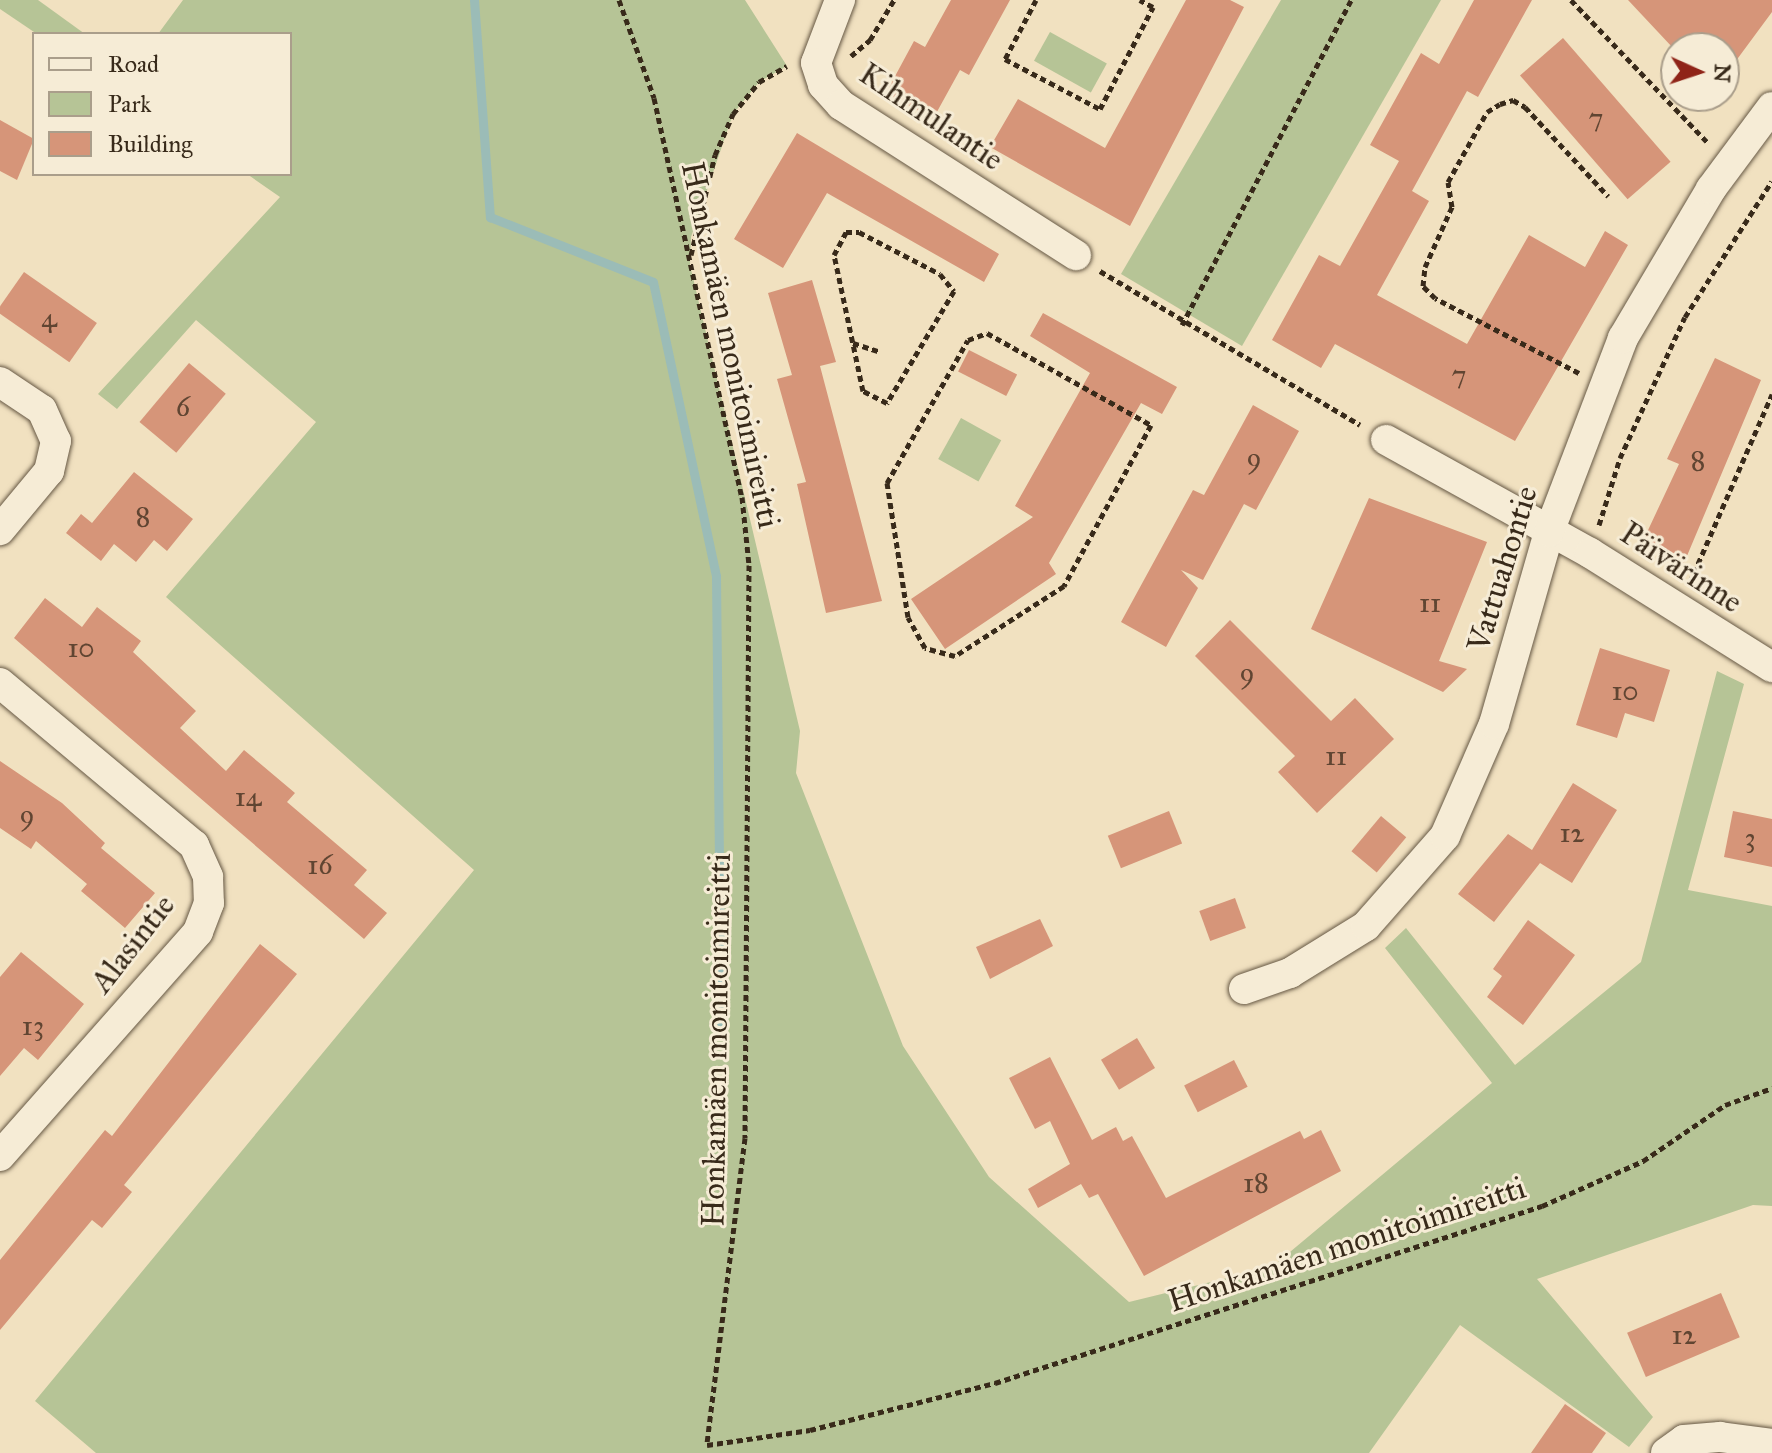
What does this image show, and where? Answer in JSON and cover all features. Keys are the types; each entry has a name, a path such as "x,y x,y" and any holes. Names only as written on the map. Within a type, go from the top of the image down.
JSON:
{"street":[{"name":"Kihmulantie","path":"840,0 816,63 823,85 841,105 1076,255"},
{"name":"Vattuahontie","path":"1244,989 1290,973 1366,926 1445,836 1494,724 1549,532 1604,386 1647,293 1729,165 1772,107"},
{"path":"0,382 42,410 56,441 49,471 0,530"},
{"path":"1386,440 1549,532"},
{"name":"Päivärinne","path":"1549,532 1590,553 1677,612 1772,667"},
{"name":"Alasintie","path":"0,683 194,845 208,877 209,903 198,932 0,1156"},
{"path":"1666,1453 1696,1439 1772,1444"}],"path":[{"name":"Honkamäen monitoimireitti","path":"619,0 654,98 693,290 742,497 749,605 745,1138 707,1453"},
{"path":"690,265 691,237 733,114 759,82 787,66 847,60 870,40 894,0"},
{"path":"1036,0 1005,59 1100,109 1153,7 1140,0"},
{"path":"1182,325 1351,0"},
{"path":"1571,0 1729,165"},
{"path":"1604,386 1423,286 1452,207 1448,182 1487,112 1500,104 1513,100 1525,107 1608,196"},
{"path":"1590,553 1620,458 1685,317 1772,181"},
{"path":"846,232 859,232 950,281 949,301 887,403 863,391 853,343 834,255 846,232"},
{"path":"1076,255 1182,325 1386,440"},
{"path":"987,333 1002,340 1151,425 1064,586 965,654 936,653 919,642 904,602 887,483 968,340 987,333"},
{"path":"853,343 872,344 880,352"},
{"path":"1677,612 1772,394"},
{"name":"Honkamäen monitoimireitti","path":"707,1445 810,1430 995,1383 1542,1206 1643,1161 1725,1105 1772,1088"}],"green space":[{"path":"0,0 38,0 82,32 34,32 0,9"},
{"path":"183,0 745,0 787,66 759,82 733,114 691,237 690,265 800,731 796,773 903,1046 989,1177 1129,1302 1272,1267 1492,1083 1385,948 1406,928 1515,1065 1641,962 1717,671 1744,684 1688,890 1772,906 1772,1206 1753,1205 1537,1279 1653,1417 1629,1447 1460,1325 1369,1453 96,1453 35,1401 474,870 166,597 316,422 196,320 117,409 98,394 280,197 250,176 292,176 292,32 159,32"},
{"path":"1281,0 1441,0 1242,346 1121,274"},
{"path":"1050,32 1107,64 1091,92 1034,61"},
{"path":"961,418 1001,440 978,481 938,459"}],"building":[{"path":"951,0 1010,0 969,75 960,70 933,119 886,93 914,41 925,47"},
{"path":"1186,0 1230,0 1244,7 1130,226 990,147 1018,99 1105,148"},
{"path":"1474,0 1532,0 1478,97 1467,91 1412,191 1429,201 1377,295 1467,344 1529,235 1585,267 1605,231 1628,245 1515,441 1335,344 1321,368 1272,340 1319,255 1340,266 1399,161 1370,145 1421,53 1439,64"},
{"path":"1628,0 1772,0 1772,12 1740,55 1740,32 1660,34"},
{"path":"1563,38 1671,162 1628,199 1520,75"},
{"path":"0,120 32,138 32,144 17,180 0,171"},
{"path":"797,133 999,254 984,282 827,193 783,268 734,239"},
{"path":"24,272 97,323 69,362 0,314 0,306"},
{"path":"812,280 836,362 820,366 882,601 826,613 797,484 806,482 777,379 792,375 768,293"},
{"path":"1043,313 1177,387 1162,414 1141,403 1049,563 1056,574 945,649 911,599 1033,517 1015,506 1090,373 1030,336"},
{"path":"969,350 1017,375 1006,396 958,371"},
{"path":"1715,358 1761,380 1684,563 1642,543 1679,464 1667,459"},
{"path":"189,363 226,394 176,453 140,422"},
{"path":"1253,405 1299,431 1256,510 1244,504 1203,580 1181,570 1198,588 1166,647 1121,622 1193,490 1204,495"},
{"path":"134,472 193,519 167,551 154,540 136,562 114,544 101,561 66,533 81,514 92,523"},
{"path":"1369,498 1487,542 1439,661 1467,669 1443,692 1311,629"},
{"path":"45,598 82,627 97,607 141,641 133,652 196,711 180,728 226,771 244,750 295,793 287,802 367,870 354,885 387,913 364,939 14,638"},
{"path":"1230,620 1331,721 1355,698 1394,739 1317,813 1278,772 1295,756 1195,656"},
{"path":"1600,648 1670,670 1654,722 1625,713 1617,738 1576,725"},
{"path":"0,761 62,803 105,843 101,848 155,893 125,928 81,891 87,884 36,841 31,849 0,828"},
{"path":"1573,783 1617,810 1572,883 1540,863 1494,922 1458,894 1508,834 1532,850"},
{"path":"1169,811 1182,843 1121,868 1108,836"},
{"path":"1733,811 1772,819 1772,867 1724,857"},
{"path":"1381,816 1406,837 1377,872 1351,851"},
{"path":"1235,898 1246,928 1210,941 1199,911"},
{"path":"1040,919 1053,946 990,979 976,947"},
{"path":"1528,920 1575,955 1523,1025 1487,997 1502,976 1493,969"},
{"path":"260,944 297,974 124,1185 132,1192 102,1228 92,1220 0,1330 0,1260 105,1130 112,1136"},
{"path":"21,952 84,1004 38,1060 24,1048 0,1076 0,977"},
{"path":"1137,1038 1155,1068 1119,1090 1101,1060"},
{"path":"1050,1057 1092,1140 1116,1127 1123,1141 1132,1136 1166,1198 1300,1131 1304,1139 1321,1130 1341,1171 1144,1276 1098,1194 1089,1198 1081,1184 1038,1208 1028,1189 1070,1164 1050,1121 1035,1129 1009,1078"},
{"path":"1234,1060 1248,1087 1198,1112 1184,1085"},
{"path":"1721,1293 1740,1337 1646,1377 1627,1333"},
{"path":"1565,1404 1606,1433 1592,1453 1531,1453"}],"waterway":[{"path":"474,0 490,217 653,282 716,576 721,1022"}]}
